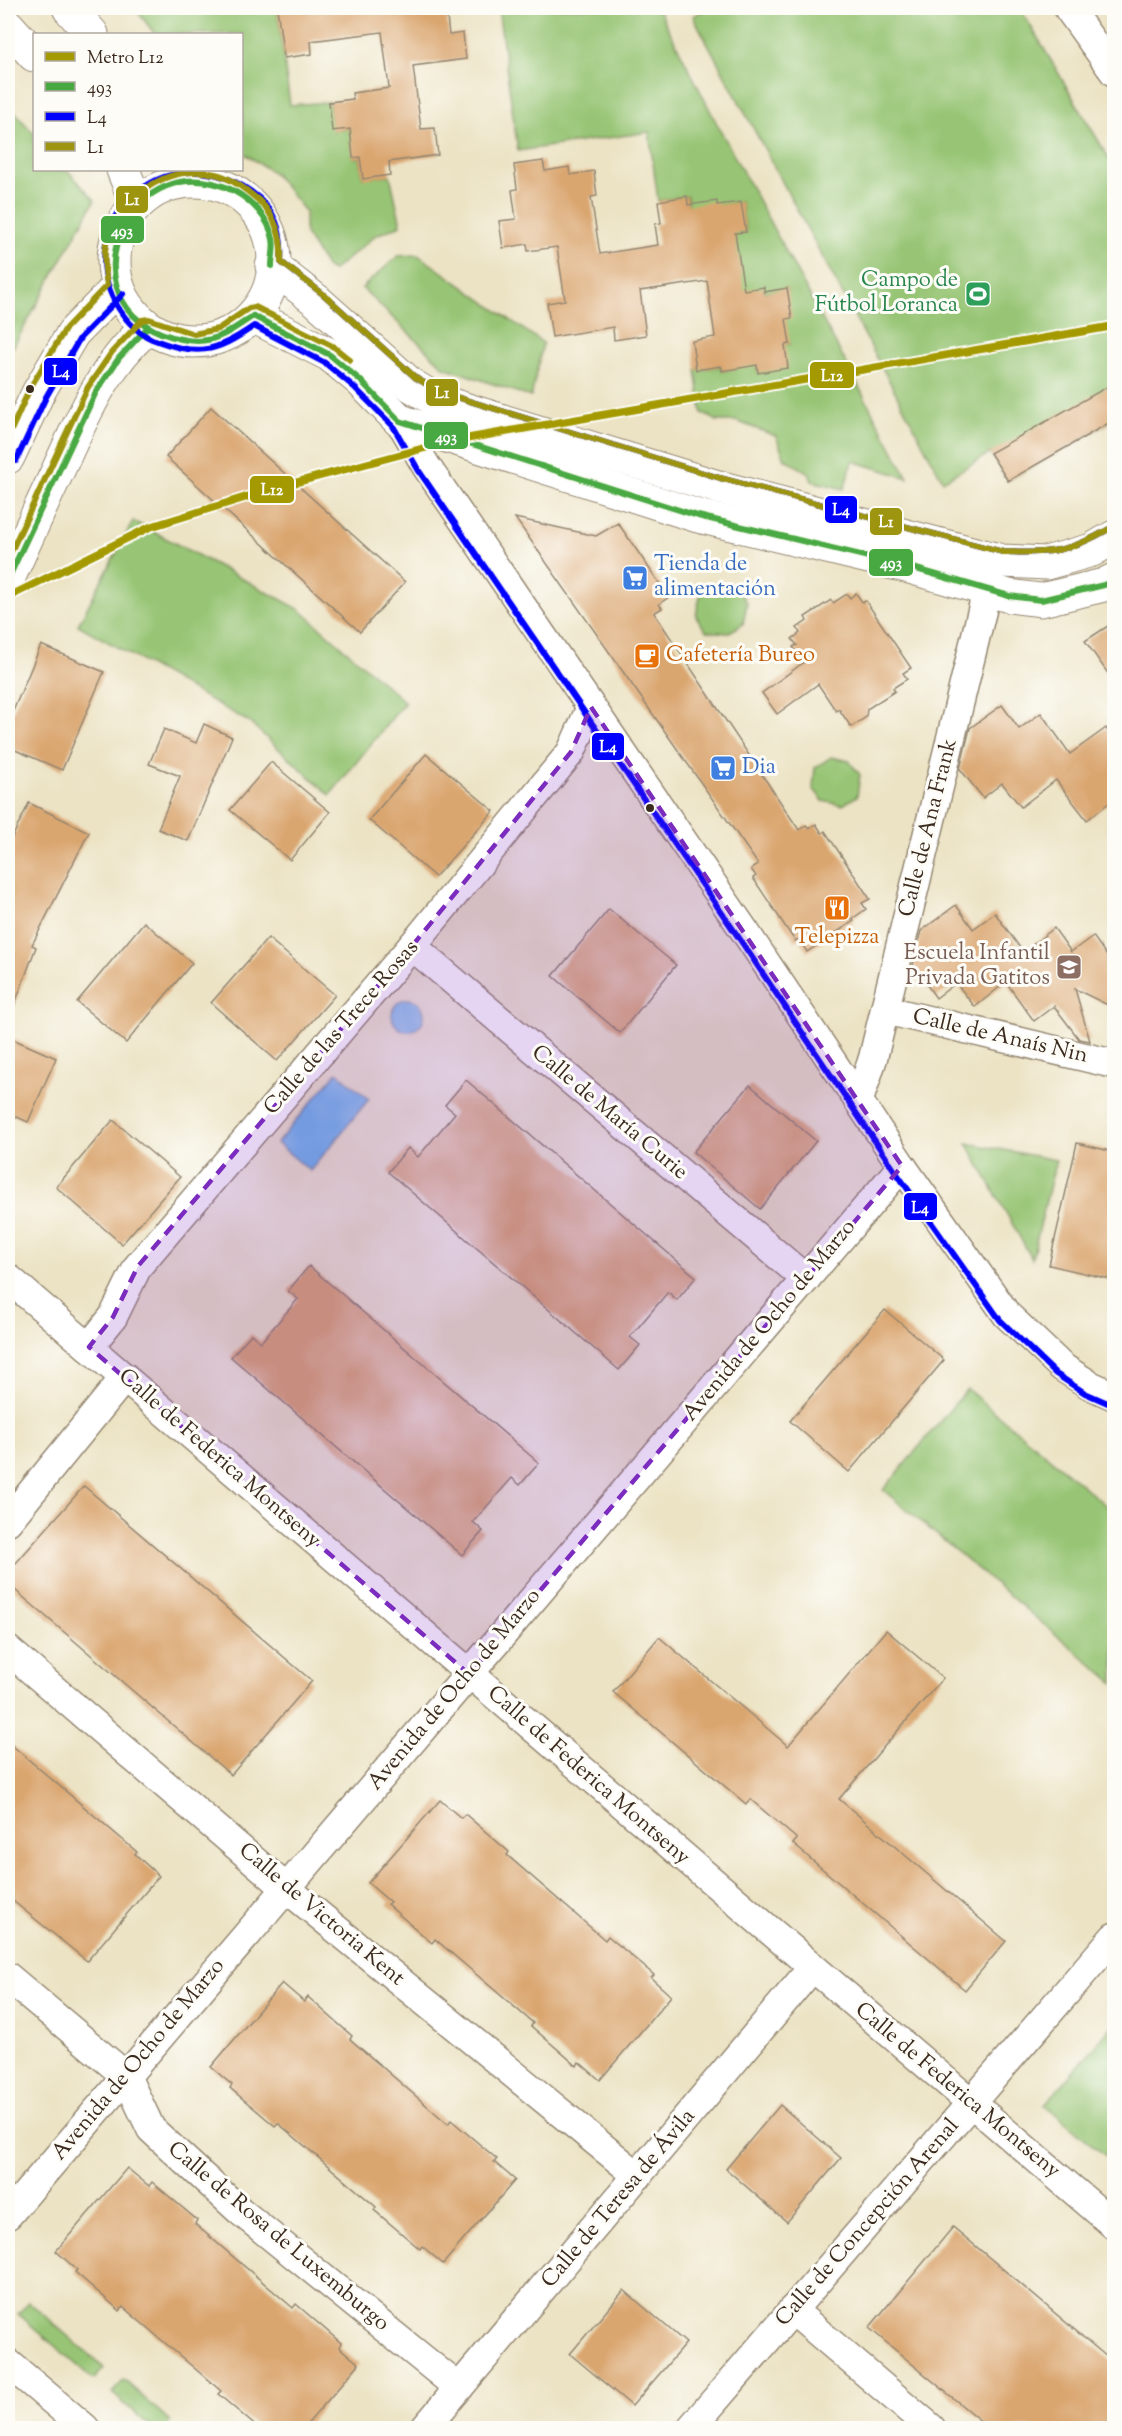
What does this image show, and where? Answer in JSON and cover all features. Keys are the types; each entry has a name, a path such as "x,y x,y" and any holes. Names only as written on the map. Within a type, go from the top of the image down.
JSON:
{"main road":[{"path":"69,8 91,33"},
{"path":"8,26 33,54"},
{"path":"123,171 137,204"},
{"path":"202,175 241,194 260,213 273,238 272,266 270,286 253,316 222,338 193,343 147,328 135,318 117,288 114,273 114,245 137,204 158,190 202,175"},
{"path":"272,266 317,301 411,385 436,400 467,410 718,487 1002,561 1046,563 1092,550 1114,537"},
{"path":"8,457 38,393 73,333 117,288"},
{"path":"253,316 330,355 360,380 399,420 698,516 906,566 1009,597 1041,600 1104,585 1114,580"},
{"path":"8,579 75,435 107,373 128,345 147,328"}],"street":[{"path":"1068,8 1114,72"},
{"path":"399,420 426,466 902,1166 1007,1314 1062,1367 1114,1396"},
{"name":"Calle de Ana Frank","path":"859,1100 873,1058 987,590"},
{"name":"Calle de las Trece Rosas","path":"89,1347 113,1317 138,1266 412,946 571,752 591,707"},
{"name":"Calle de María Curie","path":"412,946 806,1279"},
{"name":"Calle de Anaís Nin","path":"885,1010 1114,1064"},
{"name":"Avenida de Ocho de Marzo","path":"8,2215 902,1166"},
{"name":"Calle de Federica Montseny","path":"8,1278 1114,2225"},
{"path":"8,1521 125,1377"},
{"name":"Calle de Victoria Kent","path":"8,1650 286,1888 638,2176"},
{"name":"Calle de Concepción Arenal","path":"691,2428 1114,1937"},
{"name":"Calle de Teresa de Ávila","path":"424,2428 812,1968"},
{"name":"Calle de Rosa de Luxemburgo","path":"8,1977 126,2076 151,2129 240,2211 459,2388"},
{"path":"792,2310 931,2428"},
{"path":"8,2363 85,2428"}],"highlighted area":[{"path":"591,707 902,1166 469,1674 89,1347 113,1317 138,1266 412,946 571,752"}],"green space":[{"path":"144,8 254,8 255,11 277,8 290,105 329,102 333,131 357,128 353,158 360,157 363,178 390,175 401,225 376,235 333,271 327,268 305,234 305,211 274,173 243,153 243,33 154,33 137,11"},
{"path":"498,8 653,8 660,12 716,122 908,478 853,461 844,489 812,481 809,473 785,459 776,436 736,421 717,421 702,413 696,370 721,366 722,371 738,368 756,360 758,373 785,345 790,344 782,328 787,289 764,292 764,288 737,295 731,234 746,232 741,202 689,210 687,196 658,201 649,132 518,151"},
{"name":"Campo de Fútbol Loranca","path":"708,8 1020,8 1114,167 1114,420 1008,481 990,453 943,481 693,16"},
{"path":"8,104 33,133 33,171 68,171 95,200 8,356"},
{"path":"418,255 543,343 531,397 444,367 362,288 398,256"},
{"path":"133,521 299,609 405,702 330,795 249,722 78,625"},
{"path":"716,585 737,588 747,603 743,624 728,633 706,631 696,616 700,596"},
{"path":"831,757 849,761 860,775 857,796 843,805 823,801 813,788 815,768"},
{"path":"967,1143 1056,1160 1032,1259"},
{"path":"967,1389 1114,1512 1114,1683 883,1490"},
{"path":"1114,2024 1114,2163 1045,2105"},
{"path":"29,2302 104,2368 94,2380 18,2314"},
{"path":"124,2380 170,2421 164,2428 152,2428 112,2393"}],"water":[{"path":"408,999 419,1004 424,1015 419,1026 408,1031 397,1026 392,1015 397,1004"},
{"path":"337,1072 369,1099 310,1171 277,1143"}],"building":[{"path":"277,8 446,8 449,35 463,33 466,59 413,66 421,129 435,128 438,155 389,162 390,175 363,179 360,157 353,158 350,129 332,131 329,102 353,99 352,93 389,88 382,32 311,41 312,54 284,58"},
{"path":"543,161 545,171 569,167 570,175 594,171 597,196 591,197 600,254 658,245 655,224 661,223 658,201 687,196 688,205 717,201 717,205 741,202 746,232 735,233 744,290 764,287 764,292 787,288 792,318 786,319 790,344 785,345 788,368 758,373 757,365 722,371 721,366 696,370 692,341 715,337 707,281 640,291 646,335 614,340 613,327 552,337 547,303 565,300 557,247 528,251 527,244 503,248 499,221 516,219 512,190 517,189 514,165"},
{"path":"1114,383 1114,420 1008,481 990,453"},
{"path":"211,407 405,582 360,632 166,457"},
{"path":"515,518 596,536 618,523 669,597 659,604 662,608 654,613 799,830 806,825 809,828 816,824 822,833 825,831 870,899 862,903 866,909 852,919 854,921 807,952 799,939 795,941 753,878 756,876 751,869 758,864"},
{"path":"856,593 862,602 866,601 911,668 903,673 907,679 893,688 895,691 867,709 866,717 851,727 839,709 836,711 818,684 777,714 762,693 804,662 793,647 797,645 792,639 800,633 797,628 807,621 805,617 831,600 833,603 847,594 850,598"},
{"path":"1114,622 1114,682 1085,641"},
{"path":"41,645 104,672 62,770 8,747 8,723"},
{"path":"1002,705 1019,729 1041,713 1070,754 1106,728 1114,740 1114,799 1087,820 1056,780 1021,807 1002,783 983,798 960,769 970,728"},
{"path":"204,724 232,737 188,841 158,829 180,776 149,764 164,729 196,743"},
{"path":"426,754 494,811 435,877 369,820"},
{"path":"271,762 330,812 290,860 230,810"},
{"path":"29,803 89,832 32,945 36,947 10,1017 8,1016 8,846"},
{"path":"956,905 973,929 995,913 1023,952 1054,928 1071,952 1093,936 1114,966 1114,1008 1075,989 1090,1041 1079,1039 1054,1006 1034,1021 1006,982 975,1007 956,983 936,998 913,965 921,931"},
{"path":"609,909 676,965 620,1033 553,976"},
{"path":"144,922 192,963 126,1043 77,1002"},
{"path":"268,938 335,995 277,1061 211,1003"},
{"path":"8,1037 56,1058 28,1122 8,1113"},
{"path":"466,1080 696,1277 677,1300 668,1292 630,1337 640,1345 619,1370 388,1172 408,1148 418,1157 455,1113 445,1105"},
{"path":"750,1085 816,1141 760,1209 693,1152"},
{"path":"113,1120 180,1177 122,1244 56,1187"},
{"path":"1077,1143 1114,1152 1114,1280 1049,1265"},
{"path":"309,1266 539,1463 520,1485 512,1478 473,1522 483,1531 462,1555 231,1357 251,1334 261,1342 298,1299 288,1291"},
{"path":"885,1310 944,1360 849,1472 790,1421"},
{"path":"84,1486 312,1681 231,1775 8,1584 8,1572"},
{"path":"886,1630 943,1678 839,1799 1006,1941 965,1990 793,1844 797,1839 750,1799 746,1804 613,1692 659,1637 788,1746"},
{"path":"8,1742 137,1852 135,1854 159,1876 87,1961 8,1897"},
{"path":"440,1800 461,1818 465,1814 509,1852 507,1855 605,1940 608,1936 654,1975 651,1978 671,1996 600,2080 579,2062 577,2066 531,2026 533,2023 435,1939 432,1943 387,1904 390,1902 368,1883"},
{"path":"282,1983 304,2002 308,1997 352,2036 350,2039 448,2124 451,2120 497,2159 494,2162 515,2180 443,2264 422,2246 420,2249 374,2210 376,2207 278,2123 275,2126 230,2088 232,2085 211,2067"},
{"path":"780,2105 841,2158 787,2222 726,2169"},
{"path":"127,2168 149,2186 152,2182 197,2220 195,2224 293,2308 296,2304 341,2343 339,2347 359,2364 304,2428 258,2428 218,2394 221,2391 123,2307 120,2311 75,2272 77,2270 56,2251"},
{"path":"953,2227 1114,2363 1114,2428 989,2428 869,2328"},
{"path":"624,2290 686,2343 632,2406 570,2354"}],"metro line":[{"name":"L12","path":"8,597 150,527 279,487 447,442 1114,326"}],"transit line":[{"name":"L4","path":"1109,529 1082,543 1058,550 1003,552 720,478 440,392 416,378 323,294 281,262 281,240 272,213 250,191 218,175 187,172 158,180 133,196 115,219 105,247 106,277 119,309 142,334 168,344 194,350 216,347 254,326 325,363 354,387 393,426 419,471 739,938 895,1171 1000,1320 1056,1374 1085,1393 1110,1404"},
{"name":"L1","path":"8,437 30,388 66,328 107,285 104,259 106,244 121,212 133,199 163,179 198,172 230,179 259,201 271,215 278,232 281,262 323,294 416,378 440,392 720,478 1003,552 1058,550 1082,543 1109,529"},
{"name":"493","path":"253,316 220,336 199,341 176,338 161,333 132,314 117,287 114,257 123,228 141,203 166,186 198,181 234,191 258,210 271,231 274,245 272,266"},
{"name":"L4","path":"16,461 46,397 80,338 123,294"},
{"name":"L1","path":"8,558 88,387 112,352 142,320 149,319 194,334 218,329 249,308 255,307 334,347 350,360"},
{"name":"493","path":"253,316 330,355 360,380 400,421 698,516 906,566 1009,596 1041,600 1104,585 1114,580"},
{"name":"493","path":"8,579 96,392 119,358 147,328"}],"place":[{"name":"Campo de Fútbol Loranca","path":"978,294"},
{"name":"Tienda de alimentación","path":"635,578"},
{"name":"Cafetería Bureo","path":"647,656"},
{"name":"Dia","path":"723,768"},
{"name":"Telepizza","path":"837,908"},
{"name":"Escuela Infantil Privada Gatitos","path":"1069,967"}]}
